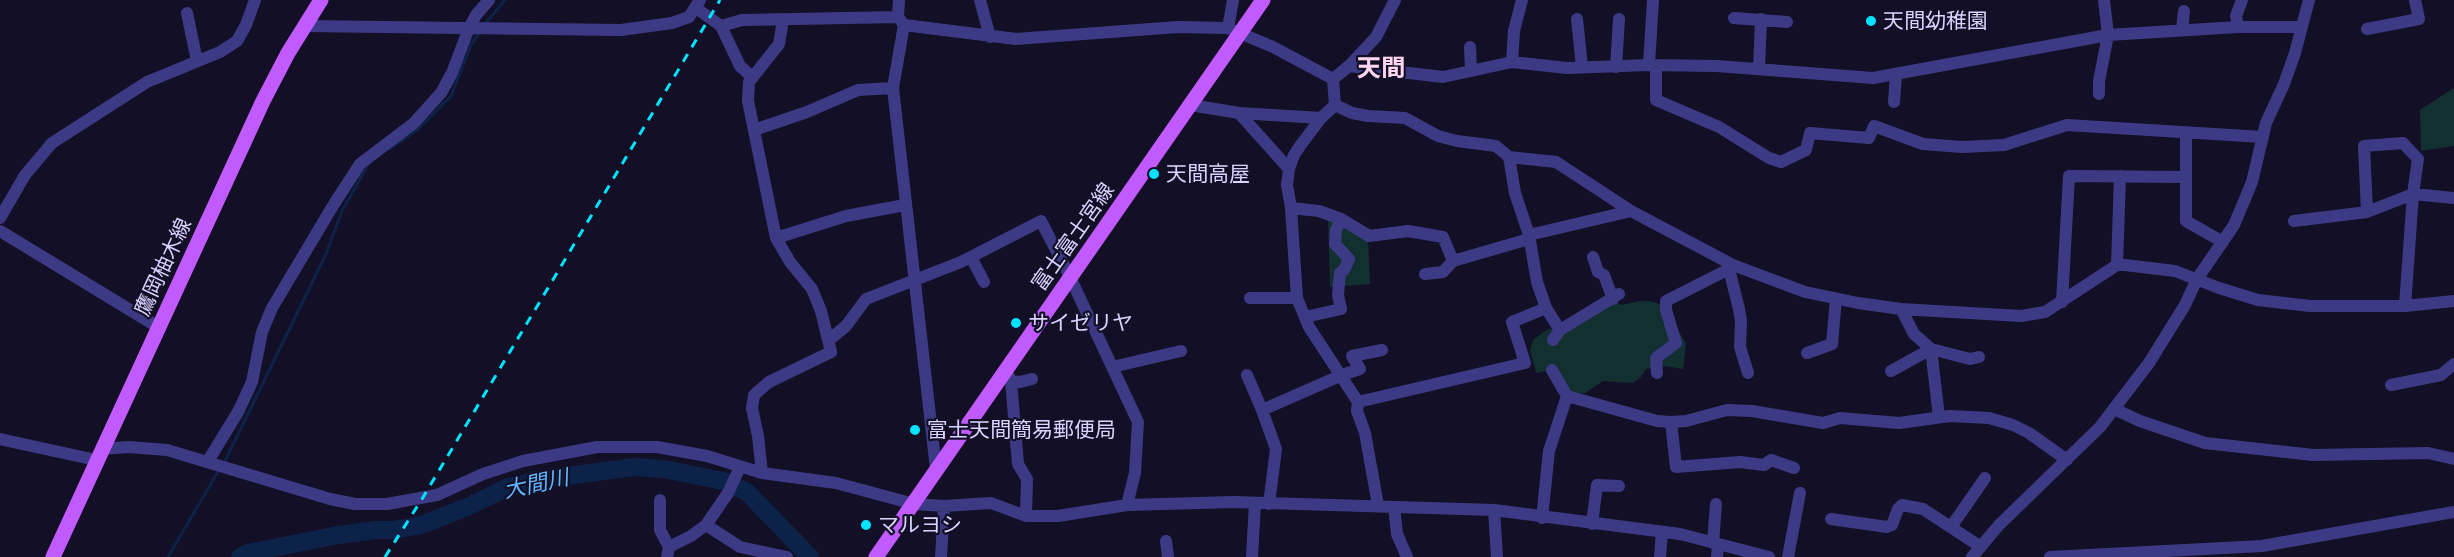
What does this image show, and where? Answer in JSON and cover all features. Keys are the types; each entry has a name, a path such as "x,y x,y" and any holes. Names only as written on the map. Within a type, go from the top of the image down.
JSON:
{"main road":[{"name":"鷹岡柚木線","path":"53,557 267,93 321,0"},
{"name":"富士富士宮線","path":"876,557 936,469 1009,376 1070,277 1190,105 1234,31 1263,0"}],"street":[{"path":"0,218 25,175 52,143 147,82 220,52 237,41 246,25 255,0"},
{"path":"211,462 252,382 262,332 272,308 334,204 360,164 414,123 441,93 456,65 476,15 489,0"},
{"path":"899,0 901,21 893,88 936,469"},
{"path":"1233,0 1234,31"},
{"path":"1333,80 1376,37 1395,0"},
{"path":"1512,62 1514,31 1522,0"},
{"path":"1653,0 1653,66 1656,100 1719,127 1769,158 1780,162 1806,150 1810,133 1869,138 1874,126 1923,144 1962,147 2004,145 2067,125 2263,137"},
{"path":"2099,94 2099,81 2108,35 2104,0"},
{"path":"2238,27 2235,16 2242,0"},
{"path":"1972,557 1999,525 2100,427 2166,336 2197,279 2234,225 2252,182 2266,123 2288,74 2309,0"},
{"path":"2367,29 2419,19 2415,0"},
{"path":"983,1 990,37"},
{"path":"305,26 621,30 672,23 689,17 698,4 722,26 740,66 752,77"},
{"path":"2182,30 2184,11"},
{"path":"187,13 197,60"},
{"path":"1577,18 1582,67"},
{"path":"1734,18 1788,22"},
{"path":"1616,67 1619,19"},
{"path":"1759,69 1761,19"},
{"path":"762,473 752,408 754,394 769,382 831,352 812,289 790,262 776,238 748,101 749,82 778,44 783,20"},
{"path":"722,26 742,21 901,21 990,37 1040,38 1178,27 1234,31 1273,47 1333,80"},
{"path":"1349,66 1443,77 1512,62 1567,68 1717,66 1852,78 1896,75 2108,35 2238,27 2302,27"},
{"path":"1470,47 1471,71"},
{"path":"1894,102 1896,75"},
{"path":"1333,80 1335,105"},
{"path":"754,130 807,112 858,90 893,88"},
{"path":"1190,105 1239,113 1321,118"},
{"path":"1335,105 1321,118 1294,155 1289,170 1287,185 1291,208 1297,298 1309,327 1358,402 1357,411 1365,433 1378,506"},
{"path":"1335,105 1352,113 1368,116 1405,118 1438,136 1496,146 1509,157 1556,162 1631,211 1731,267 1805,292 1836,299 1901,309 2005,316 2045,312 2117,265 2175,271 2258,300 2310,306 2405,306 2454,302 2454,292"},
{"path":"1239,113 1289,170"},
{"path":"2186,132 2186,220 2223,242"},
{"path":"2367,212 2364,146 2403,143 2418,159 2413,194 2405,306"},
{"path":"1509,157 1515,193 1529,237 1537,282 1556,335 1616,296 1604,275 1598,272 1593,257"},
{"path":"2062,302 2069,176 2185,177"},
{"path":"2117,265 2120,176"},
{"path":"2294,221 2367,212 2413,194 2454,198"},
{"path":"776,238 846,216 905,205"},
{"path":"1291,208 1319,211 1341,219 1369,236 1408,231 1443,237 1453,261"},
{"path":"1425,274 1443,272 1453,261 1529,237 1631,211"},
{"path":"1305,317 1341,309 1338,295 1340,273 1344,270 1349,258 1335,244 1336,230 1341,219"},
{"path":"829,340 846,326 866,299 971,257 1041,220 1138,422 1135,473 1127,505"},
{"path":"0,231 158,327"},
{"path":"971,257 984,282"},
{"path":"1657,373 1656,358 1676,343 1666,310 1666,301 1731,267"},
{"path":"1731,267 1742,321 1740,347 1748,373"},
{"path":"1250,298 1297,298"},
{"path":"1807,353 1832,344 1836,299"},
{"path":"1358,402 1526,363 1512,322 1546,308"},
{"path":"1901,309 1914,334 1931,349 1970,359 1979,357"},
{"path":"1891,370 1931,349"},
{"path":"1931,349 1939,417"},
{"path":"1262,410 1360,369 1352,356 1382,350"},
{"path":"1112,367 1181,351"},
{"path":"2391,385 2441,375 2454,364"},
{"path":"1552,370 1567,396 1657,421 1686,422 1727,411 1752,411 1823,423 1840,417 1899,423 1939,417 1989,418 2013,425 2029,433 2067,460"},
{"path":"1246,375 1276,449 1269,504"},
{"path":"1009,376 1020,382 1032,379"},
{"path":"1009,376 1018,464 1027,478 1026,516"},
{"path":"1542,518 1549,451 1567,396"},
{"path":"2114,409 2140,421 2205,443 2313,455 2428,453 2454,459"},
{"path":"1671,423 1676,467 1740,462 1764,465 1771,460 1794,468"},
{"path":"0,439 99,455 129,447 167,450 330,499 355,504 387,504 437,495 483,474 523,460 597,447 657,447 691,452 762,473 836,483 914,504 944,506 991,503 1026,516 1058,516 1127,505 1234,502 1494,510 1662,532 1716,548 1769,557"},
{"path":"660,500 660,530 668,552 706,525 736,480 740,467"},
{"path":"1951,527 1985,478"},
{"path":"1592,524 1597,485 1619,486"},
{"path":"1788,557 1800,493"},
{"path":"1252,557 1255,503"},
{"path":"1716,504 1716,548"},
{"path":"1831,519 1887,527 1892,525 1902,505 1923,509 1981,547"},
{"path":"940,557 944,506"},
{"path":"1394,507 1397,534 1407,557"},
{"path":"1494,510 1497,557"},
{"path":"2050,557 2262,546 2454,512"},
{"path":"706,525 740,547 787,557"},
{"path":"1660,557 1662,532"},
{"path":"1166,541 1168,557"}],"green space":[{"path":"2454,89 2454,146 2421,151 2420,110"},
{"path":"1328,218 1368,238 1370,284 1330,287"},
{"path":"1613,299 1621,305 1650,301 1662,305 1686,343 1683,369 1665,366 1646,369 1633,383 1603,381 1585,393 1571,394 1552,370 1536,373 1530,351 1533,340 1548,329 1567,329"}],"waterway":[{"path":"485,24 505,0"},
{"path":"389,149 416,131 451,96 472,43 480,32"},
{"path":"223,465 326,254 342,211 369,163"},
{"name":"大間川","path":"240,557 248,553 338,535 421,525 467,507 506,488 537,480 634,467 664,469 723,481 747,492 810,557"},
{"path":"168,557 219,470"}],"railway":[{"path":"385,557 422,499 720,0"}],"place":[{"name":"天間幼稚園","path":"1871,21"},
{"name":"天間高屋","path":"1154,174"},
{"name":"サイゼリヤ","path":"1016,323"},
{"name":"富士天間簡易郵便局","path":"915,430"},
{"name":"マルヨシ","path":"866,525"}],"district":[{"name":"天間","path":"1381,68"}]}
